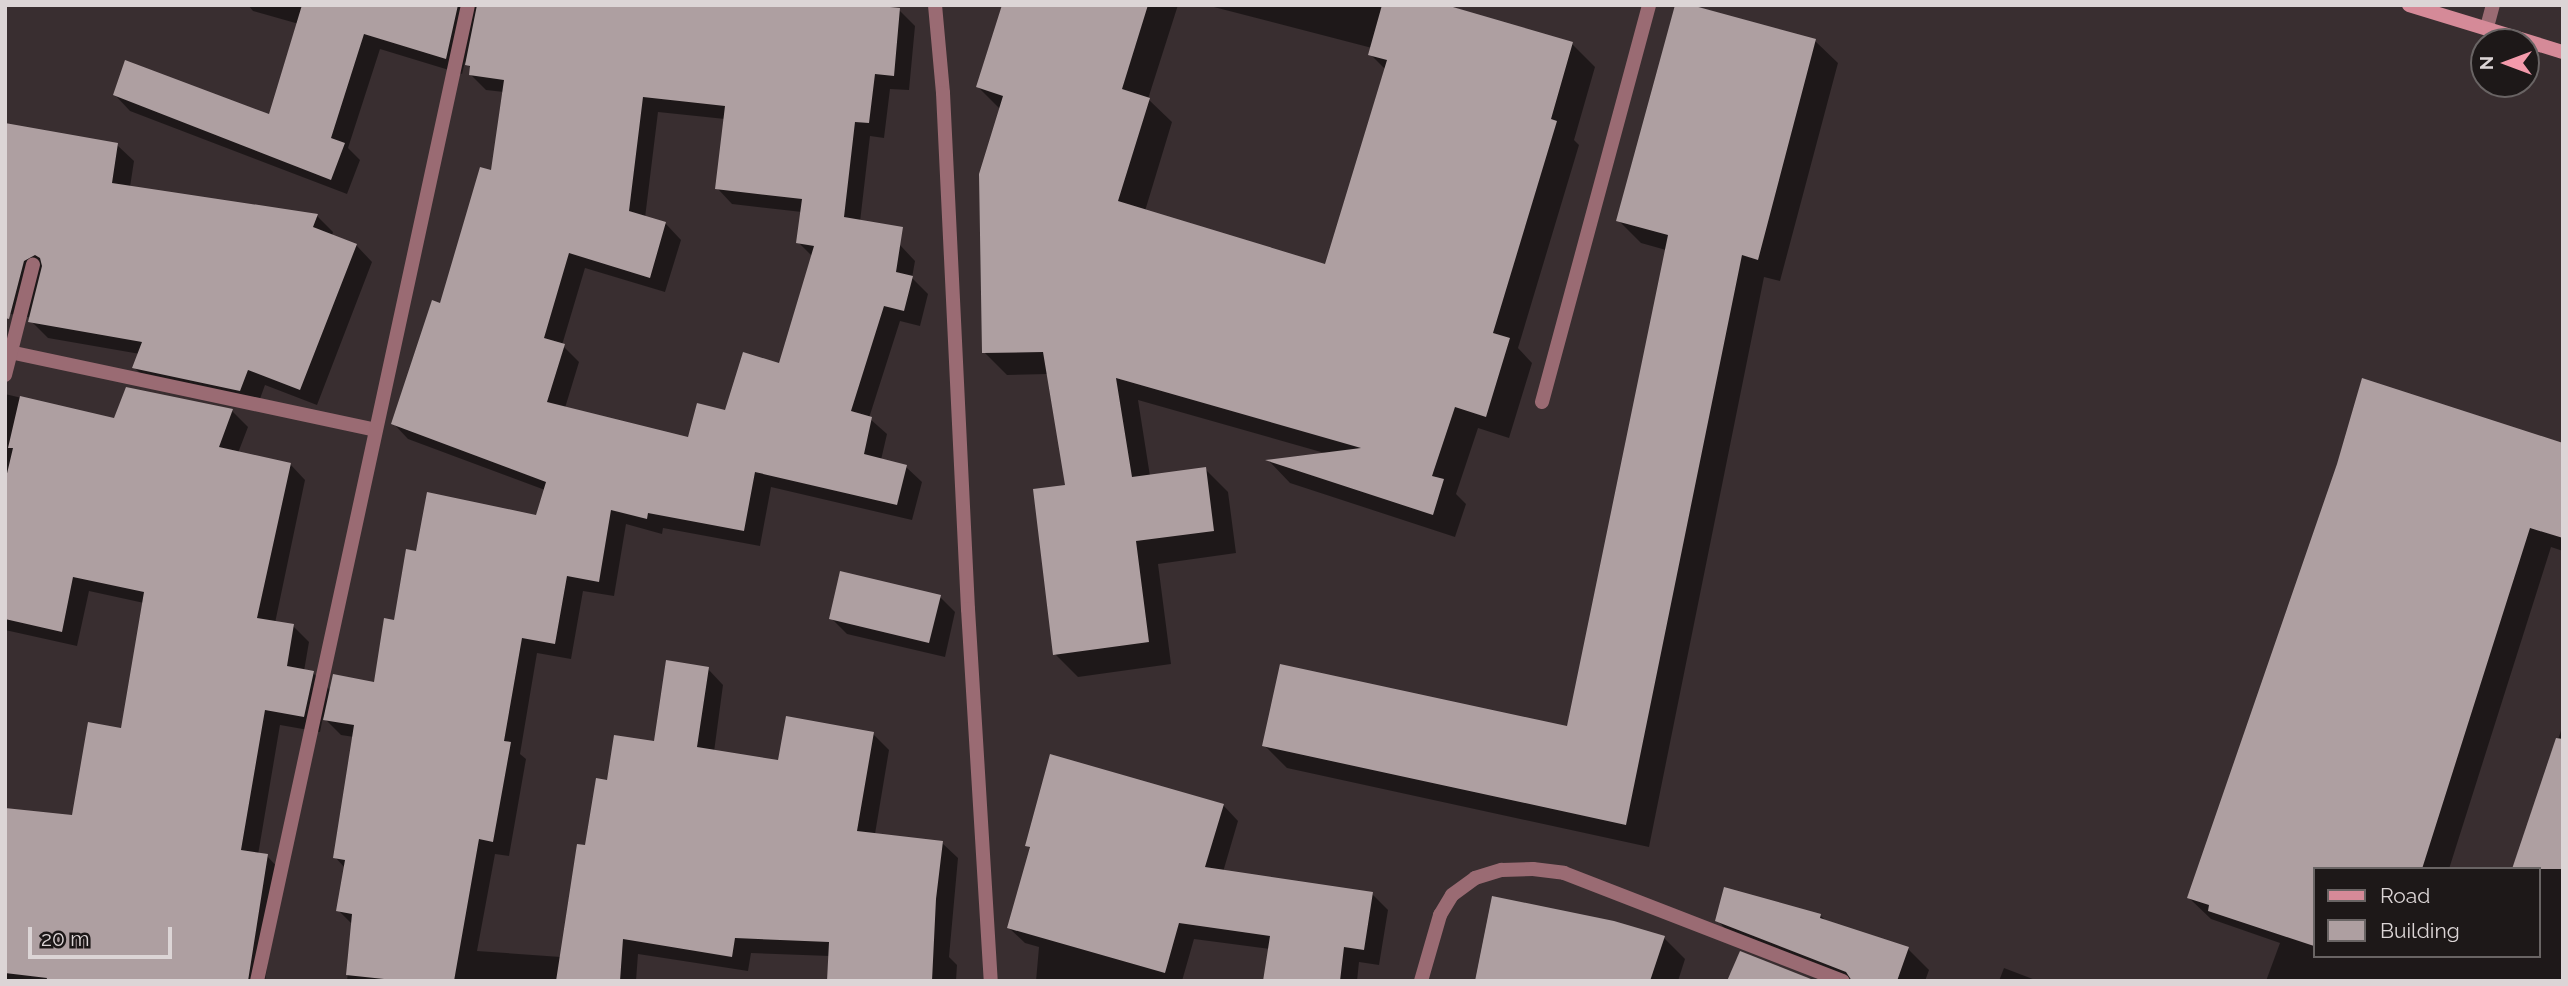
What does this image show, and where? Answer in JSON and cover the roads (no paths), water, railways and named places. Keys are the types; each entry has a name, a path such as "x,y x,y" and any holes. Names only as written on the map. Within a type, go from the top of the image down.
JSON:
{"main road":[{"path":"2409,5 2563,52"}],"street":[{"path":"257,981 468,5"},
{"path":"935,5 943,93 968,609 991,981"},
{"path":"1542,402 1649,5"},
{"path":"2487,27 2493,5"},
{"path":"5,375 8,352 33,264"},
{"path":"8,352 376,430"},
{"path":"1421,981 1440,915 1452,895 1475,878 1502,870 1534,869 1564,873 1843,981"}]}
